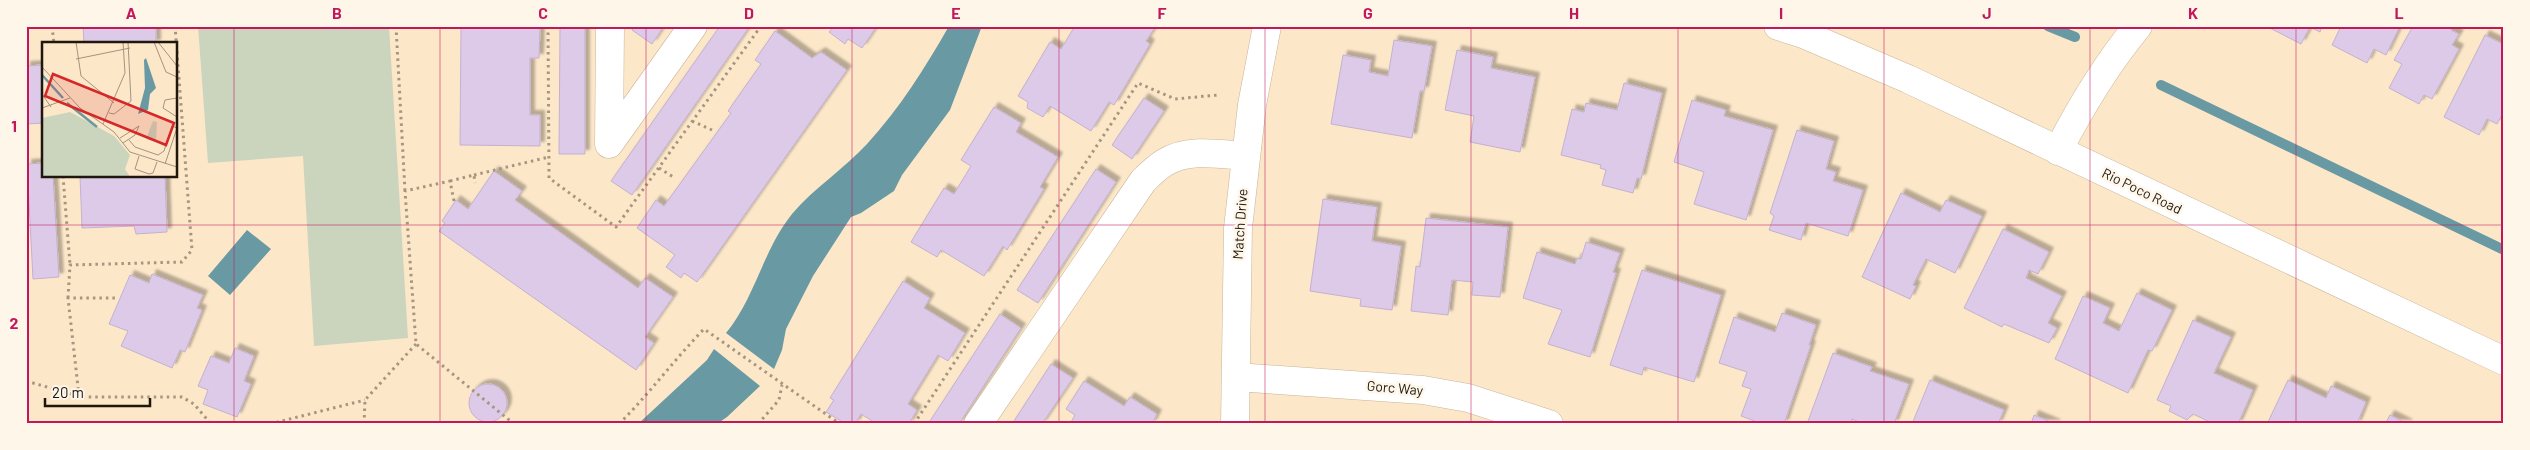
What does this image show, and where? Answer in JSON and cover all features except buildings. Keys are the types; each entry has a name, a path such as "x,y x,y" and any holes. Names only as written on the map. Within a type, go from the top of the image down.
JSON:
{"street":[{"path":"610,26 609,144 693,26"},
{"name":"Match Drive","path":"1235,424 1238,228 1246,156 1267,26"},
{"name":"Rio Poco Road","path":"1778,26 1803,34 1908,78 2058,151 2504,361"},
{"path":"2058,151 2086,98 2119,49 2138,26"},
{"path":"978,424 1142,181 1164,162 1184,155 1210,153 1246,156"},
{"name":"Gorc Way","path":"1236,378 1423,390 1468,398 1549,424"}],"path":[{"path":"52,26 54,42"},
{"path":"175,26 176,42"},
{"path":"270,424 365,400 416,344 396,26"},
{"path":"70,265 182,262 192,250 178,66"},
{"path":"914,424 1138,83 1175,99 1218,95"},
{"path":"692,121 712,130"},
{"path":"405,191 549,157"},
{"path":"659,168 675,178"},
{"path":"474,175 474,183"},
{"path":"63,178 70,265 68,298 79,396"},
{"path":"450,181 454,201"},
{"path":"68,298 115,298"},
{"path":"619,424 646,397 679,355 704,330 840,424"},
{"path":"416,344 514,424"},
{"path":"26,382 79,396 182,396 194,404 211,424"},
{"path":"758,424 779,400 782,385"},
{"path":"364,424 365,400"}],"green space":[{"path":"198,26 389,26 408,338 314,346 303,156 208,163"}],"water":[{"path":"949,26 982,26 950,110 902,175 894,191 861,213 851,217 813,276 786,329 782,350 774,369 726,333 744,305 774,243 792,214 858,153 879,130 911,87"},
{"path":"247,230 271,249 230,295 208,276"},
{"path":"714,349 760,386 717,424 638,424 707,360"}],"waterway":[{"path":"2048,26 2075,37"},
{"path":"2161,85 2504,250"}]}
